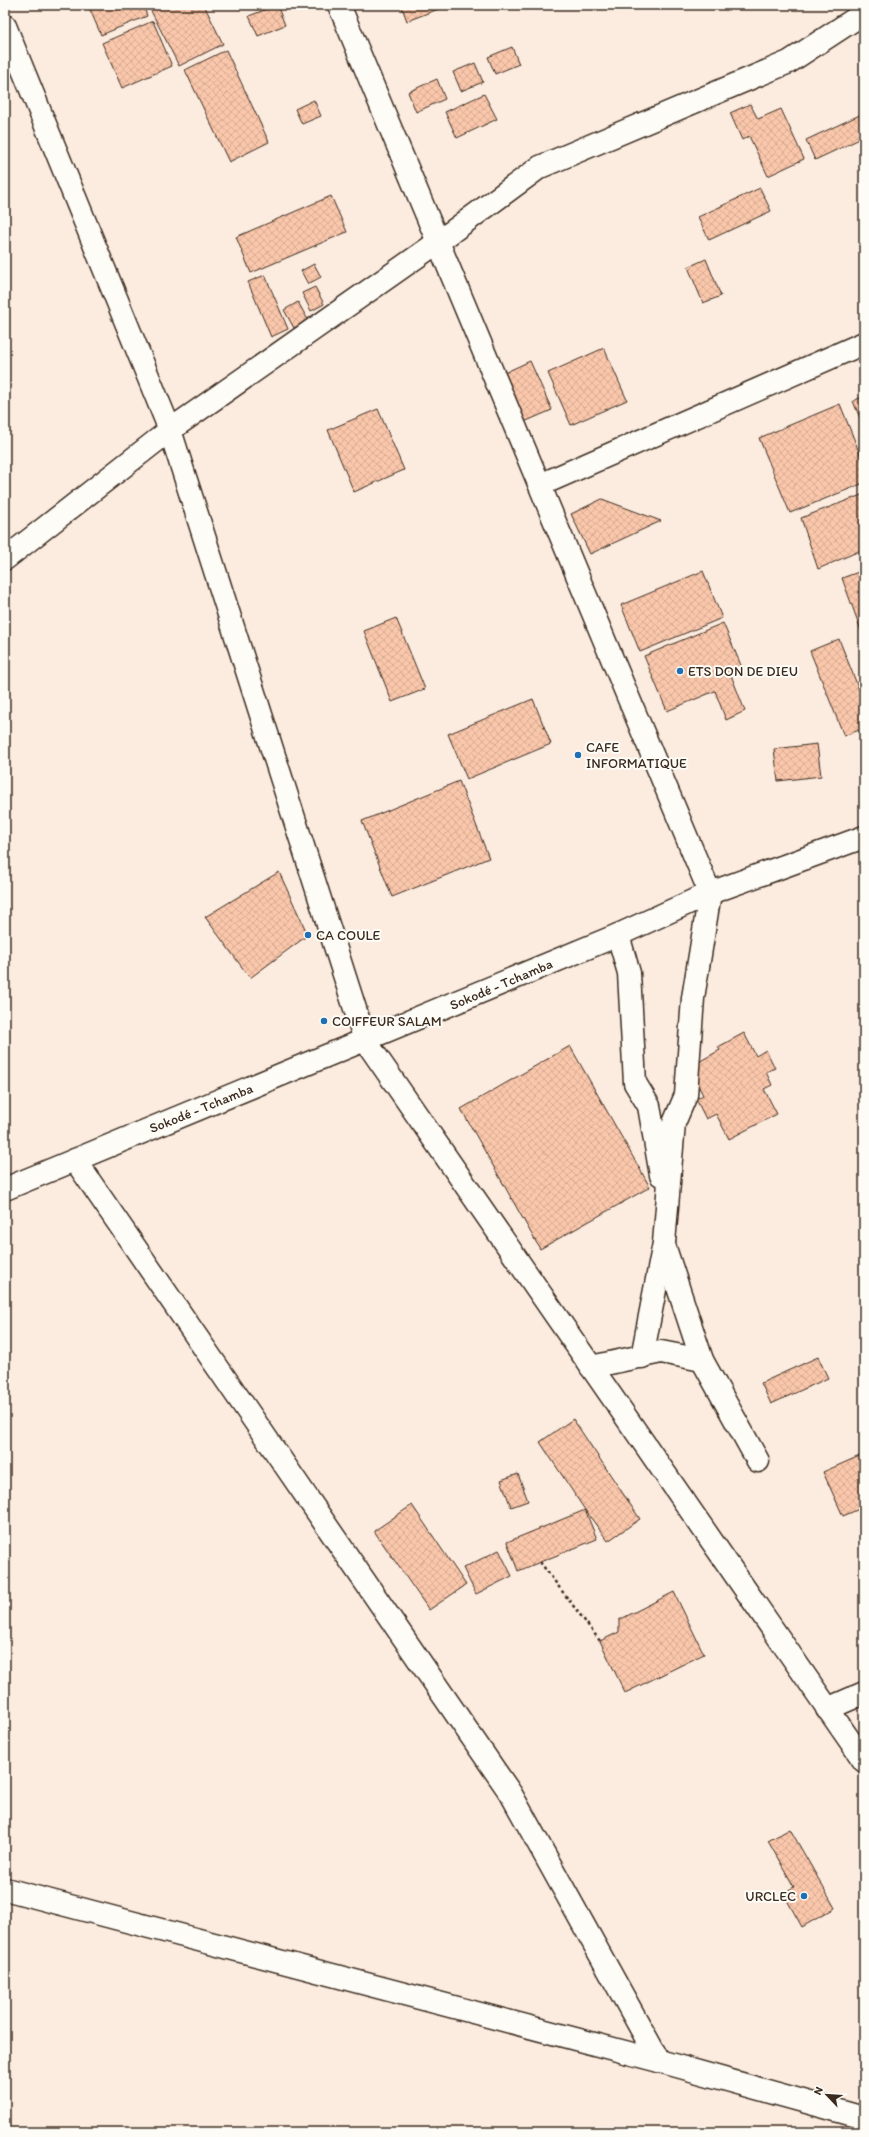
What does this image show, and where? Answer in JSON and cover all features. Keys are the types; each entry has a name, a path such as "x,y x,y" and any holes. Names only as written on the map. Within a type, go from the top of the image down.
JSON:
{"street":[{"path":"339,5 710,893 693,998 686,1095 674,1123 664,1243 642,1357"},
{"path":"5,559 170,430 438,242 540,167 789,62 864,13"},
{"path":"5,26 170,430 365,1040 864,1761"},
{"path":"540,485 864,343"},
{"name":"Sokodé - Tchamba","path":"5,1189 618,935 710,893 864,836"},
{"path":"618,935 629,973 634,1083 649,1106 660,1163 664,1243 702,1360 758,1461"},
{"path":"75,1160 511,1794 659,2061"},
{"path":"591,1367 661,1352 702,1360"},
{"path":"827,1709 864,1693"},
{"path":"5,1889 659,2061 864,2118"}],"path":[{"path":"540,1562 600,1641"}],"building":[{"path":"88,5 143,5 147,16 101,35"},
{"path":"148,5 204,5 223,44 179,66"},
{"path":"277,5 285,25 258,36 249,16"},
{"path":"401,5 449,5 407,21"},
{"path":"153,21 172,66 122,88 102,43"},
{"path":"512,47 519,64 495,74 488,57"},
{"path":"226,50 269,142 229,162 185,70"},
{"path":"475,63 483,82 461,91 453,72"},
{"path":"437,79 445,99 416,112 408,92"},
{"path":"484,94 497,119 457,138 445,112"},
{"path":"314,100 321,116 302,124 295,109"},
{"path":"750,104 758,119 781,109 804,159 768,176 749,136 742,140 730,113"},
{"path":"864,113 864,137 815,160 806,140"},
{"path":"760,188 771,211 709,240 698,217"},
{"path":"331,196 347,232 251,273 236,237"},
{"path":"706,259 721,296 703,303 688,267"},
{"path":"314,264 321,277 308,284 301,271"},
{"path":"265,275 288,329 271,337 248,282"},
{"path":"315,287 324,304 311,311 302,293"},
{"path":"298,302 308,320 294,328 284,310"},
{"path":"604,348 627,400 571,425 548,373"},
{"path":"530,361 552,410 524,422 502,374"},
{"path":"864,396 864,428 853,401"},
{"path":"840,404 864,464 864,483 790,513 759,438"},
{"path":"378,409 404,470 354,492 328,430"},
{"path":"864,494 864,549 818,569 801,518"},
{"path":"602,499 661,521 590,554 571,514"},
{"path":"864,570 864,632 862,633 842,578"},
{"path":"703,571 722,618 640,652 621,605"},
{"path":"396,618 425,689 392,702 364,631"},
{"path":"723,623 743,670 731,675 745,711 726,720 715,691 667,711 644,656"},
{"path":"839,639 864,702 864,728 844,736 810,651"},
{"path":"864,673 864,692 860,682"},
{"path":"533,699 551,744 467,779 448,734"},
{"path":"817,744 821,776 778,781 774,749"},
{"path":"459,781 489,858 392,897 362,821"},
{"path":"279,872 308,935 250,978 205,917"},
{"path":"744,1033 756,1056 766,1050 775,1068 766,1072 772,1085 764,1089 777,1114 729,1139 716,1114 706,1119 696,1099 703,1095 694,1077 700,1074 695,1064 720,1050 718,1047"},
{"path":"570,1046 650,1187 540,1249 461,1109"},
{"path":"818,1357 828,1378 771,1404 761,1383"},
{"path":"573,1419 640,1519 608,1541 585,1510 540,1442"},
{"path":"864,1454 864,1507 843,1516 823,1472"},
{"path":"518,1474 528,1501 511,1507 501,1480"},
{"path":"412,1505 466,1585 429,1610 374,1531"},
{"path":"585,1510 597,1539 518,1571 507,1542"},
{"path":"499,1550 512,1576 476,1594 463,1568"},
{"path":"674,1592 704,1654 625,1693 600,1641 619,1632 619,1620"},
{"path":"790,1829 835,1908 802,1927 783,1893 794,1887 768,1841"}],"place":[{"name":"ETS DON DE DIEU","path":"680,671"},
{"name":"CAFE INFORMATIQUE","path":"578,755"},
{"name":"CA COULE","path":"308,935"},
{"name":"COIFFEUR SALAM","path":"324,1021"},
{"name":"URCLEC","path":"804,1896"}]}
